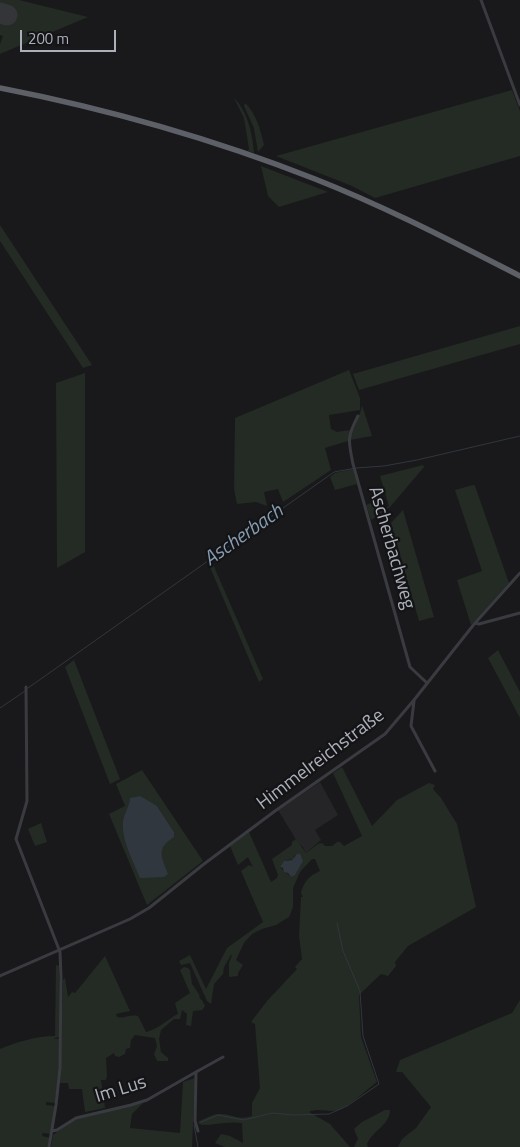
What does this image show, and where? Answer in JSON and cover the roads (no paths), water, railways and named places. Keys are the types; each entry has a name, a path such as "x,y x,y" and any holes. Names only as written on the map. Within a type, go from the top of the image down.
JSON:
{"highway":[{"path":"0,88 79,105 140,121 315,179 430,230 520,276"}],"street":[{"path":"481,0 520,105"},
{"name":"Ascherbachweg","path":"358,416 348,441 354,468 410,666 427,683"},
{"name":"Himmelreichstraße","path":"0,976 130,919 149,908 275,811 379,739 392,728 475,623 520,573"},
{"path":"475,623 479,624 520,613"},
{"path":"26,689 27,801 16,839 59,950 61,977 60,1068 49,1147"},
{"path":"414,700 412,726 435,771"},
{"name":"Im Lus","path":"52,1131 57,1130 76,1118 145,1100 223,1057"},
{"path":"196,1072 195,1121 198,1131"}],"waterway":[{"name":"Ascherbach","path":"28,688 334,472 417,460 520,436"},
{"name":"Ascherbach","path":"0,708 25,691"},
{"path":"199,1123 218,1115 244,1120 272,1113 293,1115 329,1114 347,1106 379,1084 363,1036 360,991 343,951 337,923"},
{"path":"194,1125 198,1147"}]}
